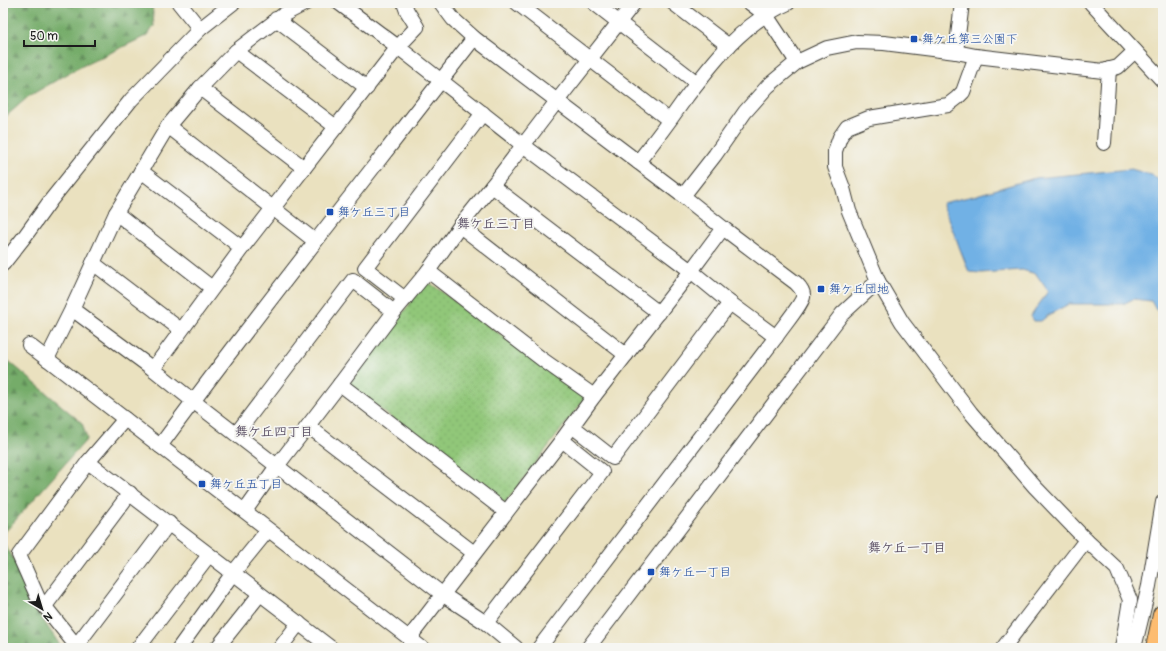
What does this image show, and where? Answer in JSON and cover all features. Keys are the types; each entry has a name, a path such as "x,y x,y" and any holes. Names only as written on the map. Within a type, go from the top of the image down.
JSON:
{"highway":[{"path":"1156,648 1163,615"}],"street":[{"path":"179,3 200,29"},
{"path":"3,264 51,200 131,100 200,29 232,3"},
{"path":"47,359 72,309 116,213 168,126 200,88 236,50 276,19 306,3"},
{"path":"339,3 776,337"},
{"path":"153,369 242,248 398,47 417,27 404,3"},
{"path":"440,3 453,19 474,38 796,283 801,289 803,296 801,303 776,337 539,648"},
{"path":"517,3 669,120"},
{"path":"594,3 697,83"},
{"path":"245,511 277,466 394,312 428,271 460,226 634,3"},
{"path":"673,3 729,46"},
{"path":"750,3 766,15 797,62"},
{"path":"638,162 697,83 729,46 747,28 766,15 788,3"},
{"path":"956,52 962,3"},
{"path":"1091,3 1163,81"},
{"path":"276,19 366,88"},
{"path":"160,446 315,241 474,38"},
{"path":"683,196 749,107 768,86 797,62 827,48 857,42 884,43 976,56 1103,71 1118,67 1135,51"},
{"path":"236,50 336,127"},
{"path":"976,56 963,92 948,105 869,118 847,127 840,137 835,151 835,167 843,188 849,211 878,282 902,322 970,413 1036,487 1086,540 1117,569 1130,600 1122,648"},
{"path":"1104,143 1109,69"},
{"path":"200,88 304,168"},
{"path":"405,299 365,268 483,113"},
{"path":"168,126 315,241"},
{"path":"141,171 242,248"},
{"path":"492,186 659,313"},
{"path":"116,213 212,288"},
{"path":"460,226 626,355"},
{"path":"415,646 413,633 723,228"},
{"path":"93,263 181,330"},
{"path":"428,271 543,360 594,396"},
{"path":"236,434 353,280 394,312"},
{"path":"588,648 842,314 878,282"},
{"path":"572,426 612,458 730,303"},
{"path":"72,309 153,369 442,594 486,624 516,648"},
{"path":"29,345 245,511 415,646"},
{"path":"340,384 506,512"},
{"path":"124,419 88,462 20,555 38,598 77,647 169,523"},
{"path":"308,426 474,553"},
{"path":"486,624 602,472 562,440"},
{"path":"88,462 130,492 331,648"},
{"path":"45,606 130,492"},
{"path":"1134,648 1149,586 1163,502"},
{"path":"179,648 233,573 268,530"},
{"path":"1003,648 1086,540"},
{"path":"138,648 209,554"},
{"path":"217,648 260,594"},
{"path":"280,648 299,623"}],"green space":[{"path":"3,3 152,3 154,26 148,35 76,69 29,96 3,119"},
{"path":"427,281 586,397 505,503 348,385"},
{"path":"4,357 82,423 87,439 5,532 4,544 21,571 41,617 62,648 3,648"}],"water":[{"path":"1131,169 1152,175 1163,183 1163,308 1156,310 1151,301 1133,299 1123,304 1069,304 1050,314 1041,321 1034,321 1031,316 1048,291 1036,274 1022,270 981,273 969,272 942,203 973,196 1035,178"}],"place":[{"name":"舞ケ丘第三公園下","path":"914,39"},
{"name":"舞ケ丘三丁目","path":"330,212"},
{"name":"舞ケ丘団地","path":"821,289"},
{"name":"舞ケ丘五丁目","path":"202,484"},
{"name":"舞ケ丘一丁目","path":"651,572"}],"district":[{"name":"舞ケ丘三丁目","path":"496,223"},
{"name":"舞ケ丘四丁目","path":"274,431"},
{"name":"舞ケ丘一丁目","path":"907,547"}]}
